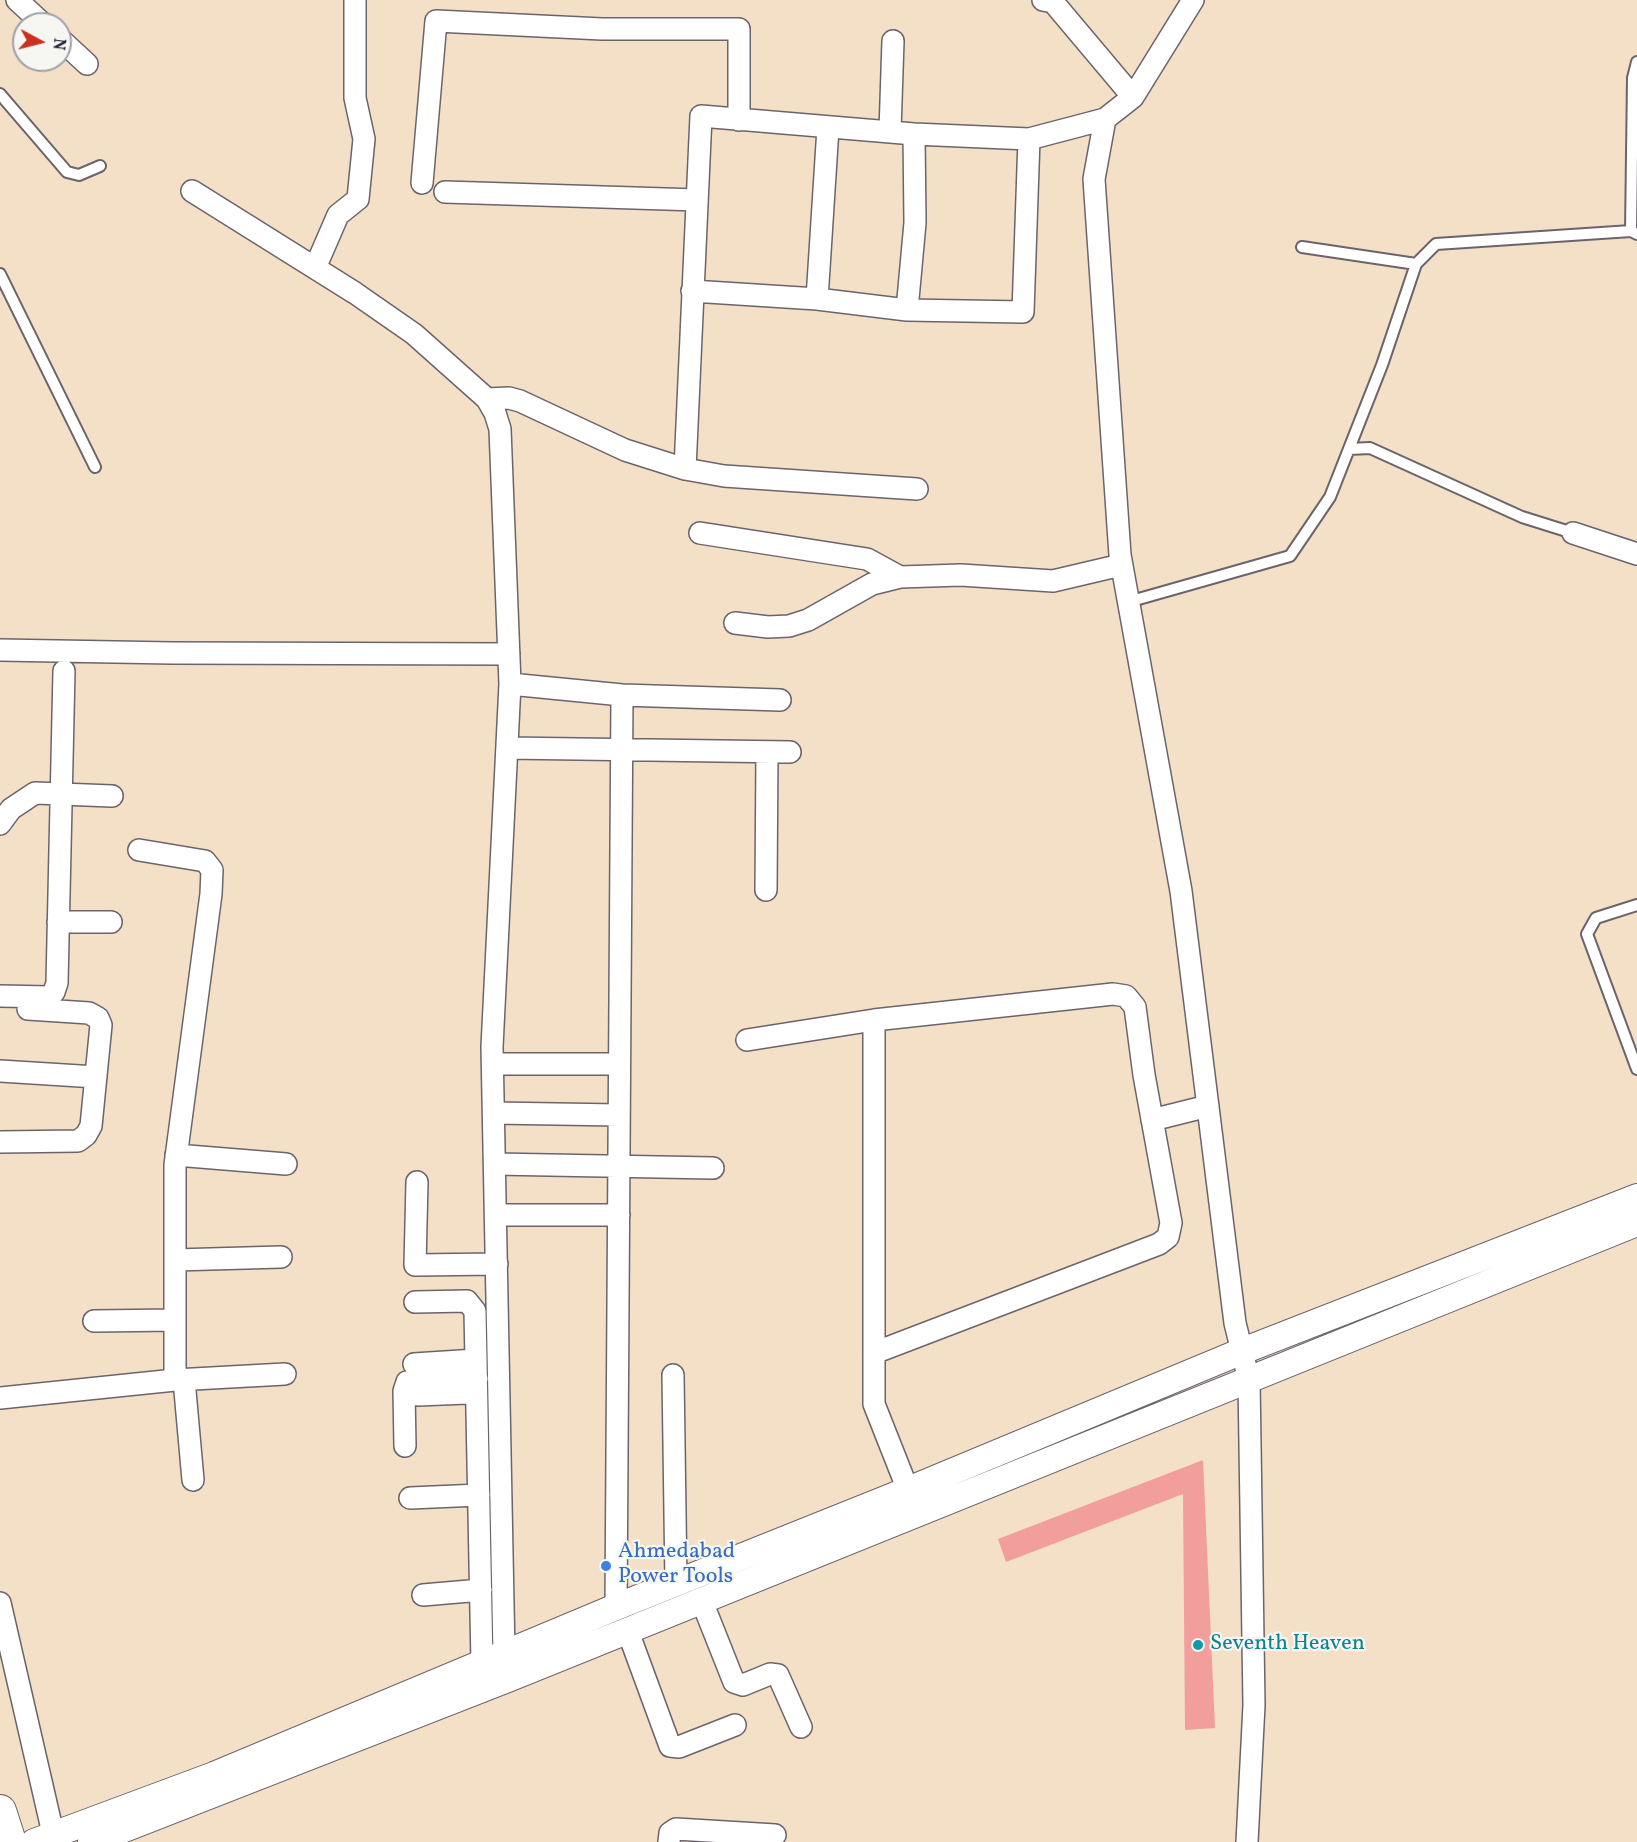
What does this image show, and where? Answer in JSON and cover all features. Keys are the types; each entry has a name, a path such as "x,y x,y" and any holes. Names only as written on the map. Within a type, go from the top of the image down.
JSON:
{"main road":[{"path":"0,1811 10,1842"}],"street":[{"path":"17,0 30,12"},
{"path":"315,268 338,215 358,199 364,139 355,98 355,0"},
{"path":"1043,0 1053,2 1133,97"},
{"path":"685,469 701,116 828,128 1029,139 1105,119 1133,97 1193,0"},
{"path":"422,183 436,21 602,29 739,29 739,120"},
{"path":"890,131 893,41"},
{"path":"72,50 87,64"},
{"path":"1105,119 1094,180 1121,565 1180,891 1240,1352 1249,1380 1254,1705 1247,1842"},
{"path":"817,299 828,128"},
{"path":"907,310 915,223 914,134"},
{"path":"692,291 817,299 907,310 1023,312 1029,139"},
{"path":"192,191 315,268 414,334 487,399 500,429 510,684 493,1064 497,1264 493,1658"},
{"path":"445,192 697,200"},
{"path":"487,399 509,398 520,401 640,457 685,469 724,476 916,489"},
{"path":"700,532 867,559 900,577"},
{"path":"1573,533 1637,554"},
{"path":"735,623 768,627 789,626 808,620 872,584 900,577 961,575 1053,581 1121,565"},
{"path":"0,650 509,654"},
{"path":"0,996 49,997 54,992 58,922 64,671"},
{"path":"510,684 622,695 780,700"},
{"path":"622,695 619,1114 621,1618 670,1746 679,1747 735,1725"},
{"path":"507,748 790,752"},
{"path":"766,890 767,752"},
{"path":"0,824 11,809 35,793 61,796 112,796"},
{"path":"0,818 0,824"},
{"path":"139,850 205,861 212,870 211,894 176,1155 175,1320 179,1380 193,1480"},
{"path":"58,922 111,922"},
{"path":"747,1040 874,1020 1113,994 1126,996 1135,1007 1152,1120 1171,1223 1168,1237 1159,1244 874,1353"},
{"path":"0,1007 94,1015 101,1025 91,1126 86,1135 78,1141 0,1142"},
{"path":"874,1020 874,1404 908,1490"},
{"path":"493,1064 620,1064"},
{"path":"0,1071 96,1077"},
{"path":"1152,1120 1208,1106"},
{"path":"494,1113 619,1114"},
{"path":"176,1155 286,1164"},
{"path":"495,1164 713,1168"},
{"path":"417,1182 415,1265 497,1264"},
{"path":"91,1842 508,1679 621,1618 676,1583 908,1490 1240,1352 1637,1197"},
{"path":"496,1215 619,1215"},
{"path":"0,1603 47,1840 214,1774 493,1658 621,1618 701,1599 1637,1224"},
{"path":"175,1260 281,1257"},
{"path":"416,1302 467,1301 472,1304 475,1311 481,1590 493,1658"},
{"path":"94,1321 175,1320"},
{"path":"414,1364 477,1377"},
{"path":"0,1398 179,1380 285,1374"},
{"path":"673,1375 676,1583"},
{"path":"418,1395 477,1377"},
{"path":"405,1446 404,1391 407,1382 477,1377"},
{"path":"410,1498 479,1495"},
{"path":"423,1595 481,1590"},
{"path":"701,1599 734,1682 743,1685 770,1674 778,1675 801,1727"},
{"path":"669,1842 670,1833 676,1829 776,1835"}],"lane":[{"path":"1128,602 1290,556 1330,497 1382,365 1416,264 1436,244 1634,233 1633,78 1637,62"},
{"path":"0,94 67,172 79,175 100,166"},
{"path":"1302,247 1416,264"},
{"path":"0,273 95,467"},
{"path":"1349,449 1370,448 1522,517 1573,533"},
{"path":"1637,905 1596,918 1587,934 1637,1070"}],"building":[{"name":"Seventh Heaven","path":"1203,1460 1215,1728 1185,1730 1183,1494 1006,1562 998,1539"}],"place":[{"name":"Ahmedabad Power Tools","path":"606,1566"},
{"name":"Seventh Heaven","path":"1198,1645"}]}
